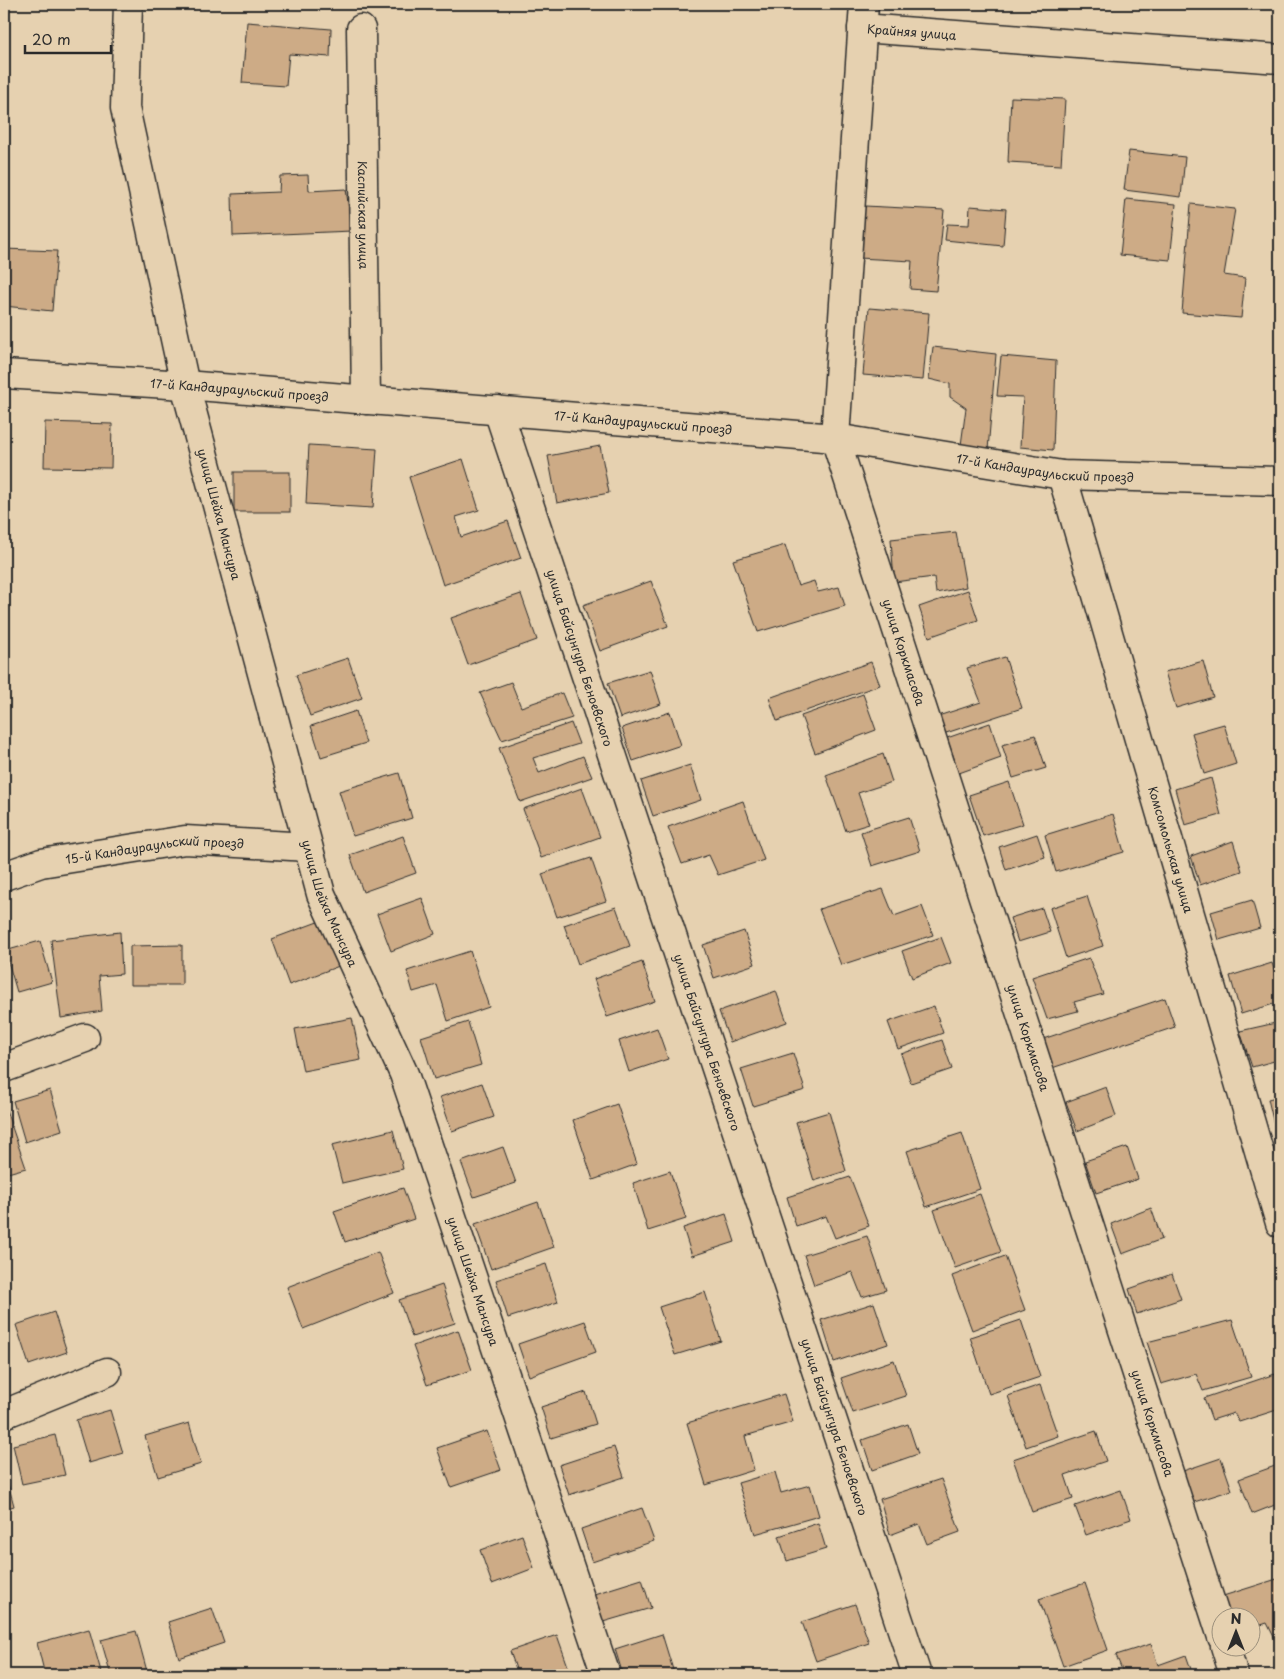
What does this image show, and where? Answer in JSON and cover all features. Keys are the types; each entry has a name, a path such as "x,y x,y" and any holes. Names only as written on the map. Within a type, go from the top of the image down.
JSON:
{"street":[{"name":"улица Шейха Мансура","path":"128,4 126,108 185,384 321,894 404,1074 606,1675"},
{"name":"Крайняя улица","path":"835,438 863,16 1280,59"},
{"name":"Каспийская улица","path":"361,29 366,400"},
{"name":"17-й Кандаураульский проезд","path":"4,374 185,384 835,438 1062,475 1280,481"},
{"name":"улица Байсунгура Беноевского","path":"498,410 917,1675"},
{"name":"улица Коркмасова","path":"835,438 1212,1606"},
{"name":"Комсомольская улица","path":"1062,475 1280,1223"},
{"name":"15-й Кандаураульский проезд","path":"4,876 41,863 185,840 308,847"},
{"path":"4,1068 85,1038"},
{"path":"4,1414 107,1372"},
{"path":"1228,1656 1234,1675"}],"building":[{"path":"247,22 331,29 330,57 289,54 286,86 242,83"},
{"path":"1011,97 1065,99 1061,165 1008,162"},
{"path":"1129,151 1185,157 1181,197 1124,190"},
{"path":"308,175 309,191 346,189 352,231 233,236 232,194 279,192 280,176"},
{"path":"1126,199 1176,204 1170,260 1120,255"},
{"path":"1191,204 1235,209 1224,275 1245,278 1241,318 1182,313"},
{"path":"865,206 944,210 936,291 910,289 912,261 859,258"},
{"path":"970,206 1006,209 1003,246 945,240 947,224 969,225"},
{"path":"4,249 57,251 52,311 4,306"},
{"path":"869,308 929,313 923,380 863,375"},
{"path":"933,347 996,354 988,450 961,445 966,408 950,397 950,384 929,379"},
{"path":"1001,356 1056,361 1053,450 1020,447 1023,397 997,396"},
{"path":"45,422 112,424 111,468 44,467"},
{"path":"309,445 377,449 373,508 306,504"},
{"path":"600,446 609,493 557,503 548,456"},
{"path":"463,459 479,510 456,517 461,537 508,521 521,558 443,585 409,477"},
{"path":"234,472 290,472 290,512 234,512"},
{"path":"956,532 966,587 936,593 934,577 894,582 891,539"},
{"path":"785,545 798,586 814,581 818,592 839,587 845,606 758,632 733,560"},
{"path":"651,581 668,626 600,651 583,605"},
{"path":"968,590 978,620 929,637 919,607"},
{"path":"521,594 537,640 468,665 451,618"},
{"path":"1005,657 1022,708 940,735 932,718 981,702 967,668"},
{"path":"348,658 362,698 310,716 296,675"},
{"path":"1203,661 1213,697 1176,708 1165,672"},
{"path":"871,662 880,685 777,721 769,698"},
{"path":"650,670 661,704 620,718 608,683"},
{"path":"511,682 521,707 562,693 572,718 502,740 480,693"},
{"path":"863,694 876,730 815,753 801,716"},
{"path":"356,711 366,743 321,757 311,726"},
{"path":"670,712 681,745 633,761 622,728"},
{"path":"571,723 579,744 533,758 539,773 583,756 592,777 520,802 499,748"},
{"path":"990,723 1001,758 959,773 947,738"},
{"path":"1224,724 1236,764 1204,774 1192,733"},
{"path":"1035,735 1046,768 1013,778 1002,745"},
{"path":"883,754 892,782 858,793 869,824 846,831 826,775"},
{"path":"690,765 701,800 653,816 641,781"},
{"path":"399,773 412,818 353,836 339,791"},
{"path":"1211,778 1221,815 1185,825 1175,789"},
{"path":"1009,782 1023,824 983,836 969,795"},
{"path":"582,788 600,837 541,858 523,809"},
{"path":"743,801 764,860 718,875 709,855 682,864 668,827"},
{"path":"1113,814 1124,852 1056,872 1045,835"},
{"path":"909,817 920,851 872,866 861,832"},
{"path":"1037,834 1045,857 1006,870 999,847"},
{"path":"403,836 416,873 363,892 350,855"},
{"path":"1233,841 1242,871 1200,885 1191,856"},
{"path":"591,858 606,901 557,917 542,874"},
{"path":"883,889 894,916 922,906 933,935 841,965 819,909"},
{"path":"1087,896 1103,946 1066,958 1050,908"},
{"path":"422,898 435,934 391,951 377,914"},
{"path":"1252,900 1260,928 1219,940 1211,912"},
{"path":"616,907 630,946 578,964 564,925"},
{"path":"1042,908 1050,932 1018,942 1010,918"},
{"path":"323,920 339,966 289,985 272,939"},
{"path":"744,931 755,964 714,978 703,945"},
{"path":"120,932 122,974 99,976 102,1011 61,1018 51,940"},
{"path":"941,937 951,963 912,978 902,951"},
{"path":"40,941 52,982 17,992 5,951"},
{"path":"182,945 182,985 130,985 130,946"},
{"path":"470,951 489,1007 448,1021 437,985 413,992 407,971"},
{"path":"1089,958 1103,994 1074,1002 1078,1011 1047,1019 1032,977"},
{"path":"642,962 655,1001 607,1017 594,979"},
{"path":"1272,963 1280,989 1280,1002 1241,1014 1230,976"},
{"path":"776,991 787,1022 730,1042 719,1011"},
{"path":"1165,998 1175,1027 1052,1068 1043,1039"},
{"path":"934,1006 943,1033 898,1049 888,1022"},
{"path":"352,1018 361,1060 303,1071 295,1029"},
{"path":"468,1022 481,1065 434,1079 421,1037"},
{"path":"1280,1022 1280,1068 1278,1060 1252,1067 1240,1031"},
{"path":"657,1028 668,1059 629,1072 619,1041"},
{"path":"942,1040 952,1069 911,1083 901,1054"},
{"path":"793,1053 805,1090 753,1106 741,1069"},
{"path":"482,1083 494,1117 452,1131 440,1097"},
{"path":"1106,1087 1116,1116 1077,1131 1066,1102"},
{"path":"50,1090 62,1130 25,1142 13,1101"},
{"path":"1280,1096 1280,1137 1277,1137 1268,1099"},
{"path":"4,1104 26,1168 4,1174"},
{"path":"617,1104 637,1164 593,1180 573,1120"},
{"path":"829,1112 846,1171 814,1181 796,1122"},
{"path":"393,1130 403,1169 342,1183 332,1145"},
{"path":"962,1133 980,1189 926,1207 907,1151"},
{"path":"503,1147 516,1183 474,1197 461,1162"},
{"path":"1127,1147 1138,1179 1096,1193 1085,1161"},
{"path":"670,1171 686,1219 648,1231 633,1183"},
{"path":"850,1177 869,1226 835,1238 826,1216 796,1226 787,1197"},
{"path":"403,1188 414,1219 345,1242 334,1211"},
{"path":"980,1194 1001,1252 955,1268 934,1210"},
{"path":"538,1202 554,1247 491,1269 475,1224"},
{"path":"1151,1208 1162,1239 1122,1254 1111,1224"},
{"path":"726,1214 735,1242 692,1256 683,1228"},
{"path":"867,1236 886,1290 862,1297 852,1272 814,1285 804,1255"},
{"path":"378,1252 394,1293 303,1329 287,1287"},
{"path":"1005,1256 1025,1310 972,1330 952,1276"},
{"path":"546,1264 558,1302 508,1318 496,1280"},
{"path":"1172,1274 1181,1299 1137,1314 1129,1289"},
{"path":"442,1285 455,1323 412,1337 399,1300"},
{"path":"705,1292 721,1341 675,1355 659,1307"},
{"path":"874,1303 888,1344 834,1362 821,1320"},
{"path":"54,1312 67,1352 29,1365 16,1325"},
{"path":"1021,1320 1040,1377 989,1394 970,1337"},
{"path":"1232,1320 1251,1377 1203,1391 1196,1374 1161,1384 1147,1342"},
{"path":"585,1321 596,1352 529,1376 518,1344"},
{"path":"458,1330 472,1370 427,1385 413,1346"},
{"path":"894,1360 906,1396 853,1413 841,1378"},
{"path":"1275,1374 1280,1389 1280,1409 1239,1422 1234,1413 1212,1420 1204,1398"},
{"path":"1040,1385 1058,1436 1026,1447 1008,1396"},
{"path":"586,1392 596,1424 551,1438 541,1407"},
{"path":"784,1394 793,1422 745,1436 754,1470 706,1485 687,1423"},
{"path":"110,1410 123,1453 89,1463 76,1420"},
{"path":"189,1423 201,1464 158,1477 145,1436"},
{"path":"908,1424 918,1454 872,1470 862,1440"},
{"path":"487,1431 501,1470 451,1487 437,1448"},
{"path":"1096,1431 1106,1461 1065,1475 1073,1499 1032,1512 1013,1459"},
{"path":"55,1435 65,1475 22,1484 13,1445"},
{"path":"614,1447 624,1477 569,1495 559,1465"},
{"path":"1221,1458 1232,1490 1191,1503 1180,1472"},
{"path":"1275,1466 1280,1481 1280,1503 1252,1514 1239,1479"},
{"path":"4,1468 14,1506 4,1509"},
{"path":"775,1472 781,1493 810,1485 819,1516 755,1534 738,1483"},
{"path":"941,1479 960,1532 927,1544 919,1524 890,1535 880,1499"},
{"path":"1121,1490 1131,1519 1086,1535 1075,1506"},
{"path":"642,1508 654,1541 592,1562 581,1529"},
{"path":"818,1523 826,1549 787,1561 779,1536"},
{"path":"522,1535 534,1568 492,1584 480,1550"},
{"path":"1280,1578 1280,1649 1267,1623 1262,1625 1262,1606 1224,1606 1220,1597"},
{"path":"642,1579 651,1608 603,1622 594,1594"},
{"path":"1085,1583 1108,1650 1063,1666 1039,1599"},
{"path":"855,1604 869,1643 816,1661 802,1622"},
{"path":"212,1608 224,1643 179,1658 168,1622"},
{"path":"89,1629 102,1675 45,1675 37,1643"},
{"path":"136,1631 148,1675 111,1675 101,1640"},
{"path":"662,1634 674,1673 666,1675 623,1675 615,1649"},
{"path":"557,1635 570,1672 561,1675 518,1675 510,1651"},
{"path":"1151,1644 1158,1665 1186,1655 1193,1675 1124,1675 1116,1655"}]}
